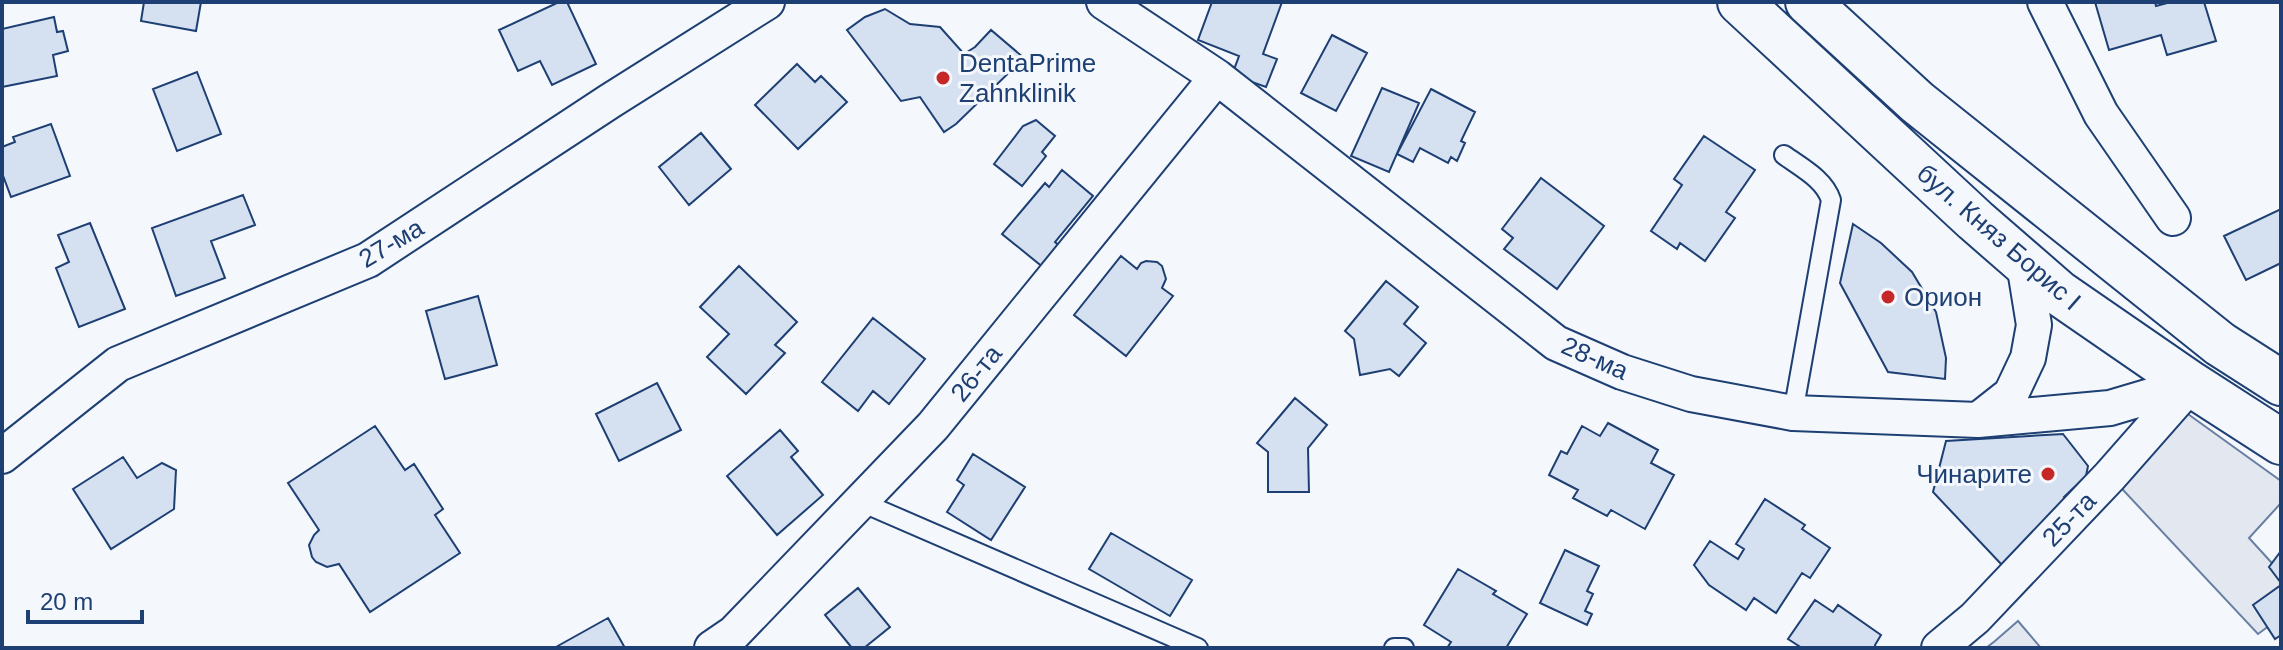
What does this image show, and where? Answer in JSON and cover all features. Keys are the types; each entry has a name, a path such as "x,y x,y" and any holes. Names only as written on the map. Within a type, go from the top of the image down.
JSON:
{"highway":[{"name":"бул. Княз Борис I","path":"1740,2 1964,210 2059,293 2281,442"},
{"name":"бул. Княз Борис I","path":"1808,2 1917,102 2220,344 2281,383"}],"street":[{"name":"27-ма","path":"2,456 118,364 368,260 767,2"},
{"name":"28-ма","path":"1104,2 1217,77 1556,343 1622,372 1691,394 1793,413 1978,420 2110,408 2191,384"},
{"path":"2045,2 2101,114 2173,218"},
{"name":"26-та","path":"712,648 734,633 933,426 1217,77"},
{"path":"1978,420 2011,394 2028,358 2034,325 2024,263"},
{"name":"25-та","path":"1939,648 1975,618 2110,476 2191,384"}],"lane":[{"path":"1784,155 1820,181 1828,189 1831,200 1793,413"},
{"path":"861,502 1198,648"},
{"path":"1394,648 1404,648"}],"shaded area":[{"path":"2174,404 2281,481 2281,503 2249,538 2281,573 2281,617 2258,634 2110,476"},
{"path":"2018,621 2041,648 1986,648 1995,641"}],"building":[{"path":"144,2 201,2 196,31 141,21"},
{"path":"559,2 567,2 596,64 552,85 540,61 518,71 499,30"},
{"path":"1212,2 1282,2 1263,54 1277,59 1266,87 1232,75 1239,56 1198,40"},
{"path":"2095,2 2155,2 2156,6 2171,2 2204,2 2216,41 2167,55 2161,35 2109,50"},
{"name":"DentaPrime Zahnklinik","path":"885,9 910,24 940,27 964,54 991,30 1024,58 944,132 920,97 901,101 847,30 865,17"},
{"path":"54,17 57,32 63,31 68,51 53,55 57,76 2,87 2,29"},
{"path":"1332,35 1367,53 1336,111 1301,93"},
{"path":"797,64 815,82 821,76 847,102 798,149 755,105"},
{"path":"197,72 221,134 177,151 153,89"},
{"path":"1382,88 1419,103 1389,172 1351,156"},
{"path":"1431,89 1475,112 1461,141 1465,143 1457,161 1451,157 1448,163 1420,148 1413,162 1397,154"},
{"path":"1036,120 1055,136 1042,152 1046,156 1022,186 994,164 1023,126"},
{"path":"51,124 70,176 11,197 2,173 2,147 15,142 13,137"},
{"path":"701,133 731,169 689,205 659,167"},
{"path":"1704,136 1755,170 1726,212 1735,218 1705,261 1680,243 1677,249 1651,231 1682,185 1674,179"},
{"path":"1062,170 1093,196 1055,242 1061,247 1044,268 1002,234 1045,183 1049,187"},
{"path":"1541,178 1604,226 1557,289 1504,249 1513,238 1502,229"},
{"path":"243,195 255,225 211,241 225,278 176,296 152,228"},
{"path":"2281,209 2281,263 2246,280 2224,236"},
{"path":"90,223 125,309 79,327 56,268 69,262 58,235"},
{"name":"Орион","path":"1853,224 1881,243 1912,272 1936,312 1946,358 1945,379 1888,372 1840,283"},
{"path":"1121,256 1137,269 1146,261 1157,262 1162,266 1166,279 1162,288 1173,296 1126,356 1074,315"},
{"path":"739,266 797,322 775,345 785,353 746,394 707,357 729,334 700,307"},
{"path":"1386,281 1418,307 1404,324 1426,343 1399,376 1390,369 1360,375 1354,339 1345,331"},
{"path":"478,296 497,365 445,379 426,311"},
{"path":"873,318 925,359 889,404 873,391 858,411 822,382"},
{"path":"657,383 681,430 619,461 596,414"},
{"path":"1295,398 1327,425 1308,448 1309,492 1268,492 1268,452 1257,443"},
{"path":"1608,423 1658,450 1651,463 1674,475 1645,529 1611,510 1607,516 1573,498 1578,490 1549,475 1561,451 1567,454 1582,426 1600,436"},
{"path":"375,426 405,470 414,464 443,509 435,515 460,553 370,612 339,564 327,567 312,557 309,545 319,530 288,483"},
{"path":"780,430 798,451 791,457 823,495 777,535 727,476"},
{"path":"2063,434 2088,466 2086,476 2064,497 2068,501 2002,565 1933,492 1946,441"},
{"path":"973,454 1025,487 991,540 947,512 964,485 957,480"},
{"path":"123,457 137,478 162,463 176,470 174,509 111,549 73,489"},
{"path":"1765,499 1805,525 1802,529 1830,548 1810,578 1802,573 1776,613 1754,598 1746,610 1709,585 1694,565 1710,541 1738,559 1744,549 1736,544"},
{"path":"1111,533 1192,580 1170,616 1089,569"},
{"path":"1565,550 1599,566 1587,591 1593,594 1585,611 1592,614 1587,625 1540,603"},
{"path":"2281,551 2281,583 2269,567"},
{"path":"1458,569 1527,614 1506,648 1447,648 1451,642 1424,625"},
{"path":"2281,585 2281,635 2275,639 2253,605"},
{"path":"858,588 890,627 864,648 852,648 825,615"},
{"path":"1815,600 1833,612 1838,605 1881,635 1876,648 1802,648 1788,639"},
{"path":"608,618 625,648 556,648 556,647"}],"place":[{"name":"DentaPrime Zahnklinik","path":"943,78"},
{"name":"Орион","path":"1888,297"},
{"name":"Чинарите","path":"2048,474"}]}
